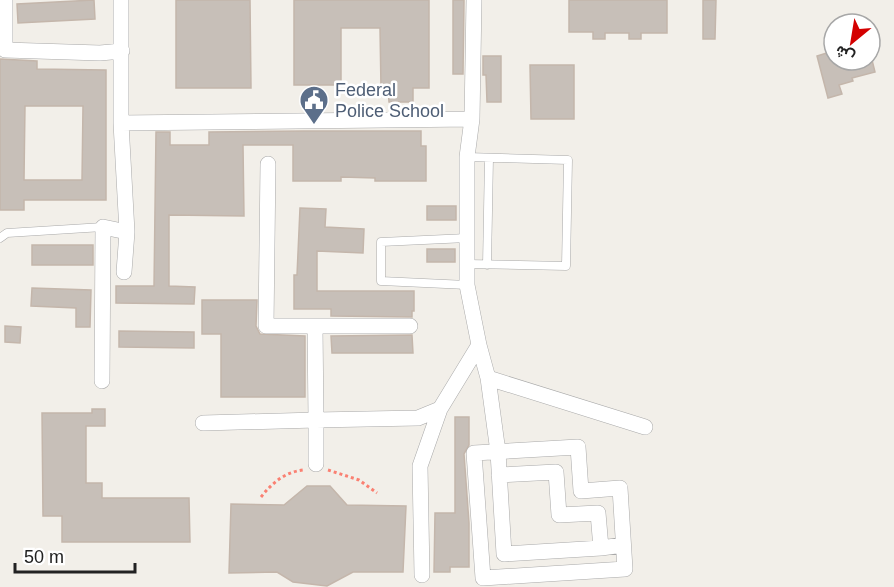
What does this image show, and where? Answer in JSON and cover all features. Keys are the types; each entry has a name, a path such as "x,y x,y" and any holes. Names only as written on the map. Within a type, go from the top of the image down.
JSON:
{"street":[{"path":"5,0 5,50 122,51"},
{"path":"121,0 121,123 127,232 124,272"},
{"path":"474,0 472,119 467,158 467,285 488,378 498,452 504,554 623,545"},
{"path":"121,123 472,119"},
{"path":"268,164 266,326 410,326"},
{"path":"102,381 103,227 127,232"},
{"path":"315,326 317,467"},
{"path":"422,575 420,466 440,409 479,345"},
{"path":"488,378 645,427"},
{"path":"203,423 418,418 440,409"},
{"path":"578,447 581,491 620,488 625,569 483,578 474,453 498,452 578,447"},
{"path":"499,476 556,472 559,515 598,513 601,548"}],"lane":[{"path":"467,158 568,160 566,266 467,264"},
{"path":"487,265 489,158"},
{"path":"0,238 7,233 103,227"},
{"path":"467,238 381,242 381,281 467,285"}],"path":[{"path":"261,497 271,485 284,476 299,470 317,467 359,480 377,493"}],"building":[{"path":"94,0 95,19 18,23 17,4"},
{"path":"176,0 250,0 251,88 176,88"},
{"path":"294,0 429,0 429,88 413,88 413,102 389,102 388,88 381,88 380,28 341,28 341,85 294,85"},
{"path":"453,0 464,0 463,74 453,74"},
{"path":"569,0 667,0 667,33 641,33 641,39 629,39 629,33 605,33 605,39 593,39 593,32 569,32"},
{"path":"703,0 716,0 715,39 703,39"},
{"path":"822,54 822,72 875,72 852,78 853,81 839,85 842,94 828,98 817,56"},
{"path":"483,56 501,56 501,102 487,102"},
{"path":"0,59 37,61 37,69 106,70 106,200 24,200 24,210 0,210","holes":["25,106 83,106 82,180 24,180"]},
{"path":"530,65 574,65 574,119 531,119"},
{"path":"421,131 421,146 426,146 426,181 375,181 375,178 341,177 341,181 293,181 293,145 243,145 244,216 169,215 169,286 195,287 194,304 116,303 116,286 154,286 156,132 170,132 170,145 209,145 209,132"},
{"path":"427,206 456,206 456,220 427,220"},
{"path":"300,208 326,209 325,227 364,229 363,253 317,251 317,291 414,291 412,317 331,316 331,309 294,309 294,275 297,275"},
{"path":"32,245 93,245 93,265 32,265"},
{"path":"427,249 455,249 455,262 427,262"},
{"path":"32,288 91,290 90,327 76,327 76,308 31,306"},
{"path":"202,300 257,300 256,326 260,334 305,336 305,397 221,397 221,334 202,334"},
{"path":"5,326 21,327 20,343 5,342"},
{"path":"119,331 194,332 194,348 119,347"},
{"path":"412,335 413,353 332,353 331,336"},
{"path":"92,409 105,409 105,426 86,426 86,483 102,483 102,498 189,498 190,542 62,542 62,516 43,516 42,413 92,413"},
{"path":"455,417 469,417 469,445 464,454 469,523 469,567 450,567 450,572 434,572 435,513 455,513"},
{"path":"307,486 330,486 347,505 406,506 403,572 353,572 327,586 293,582 277,572 229,573 231,504 284,505"}],"place":[{"name":"Federal Police School","path":"314,126"}]}
